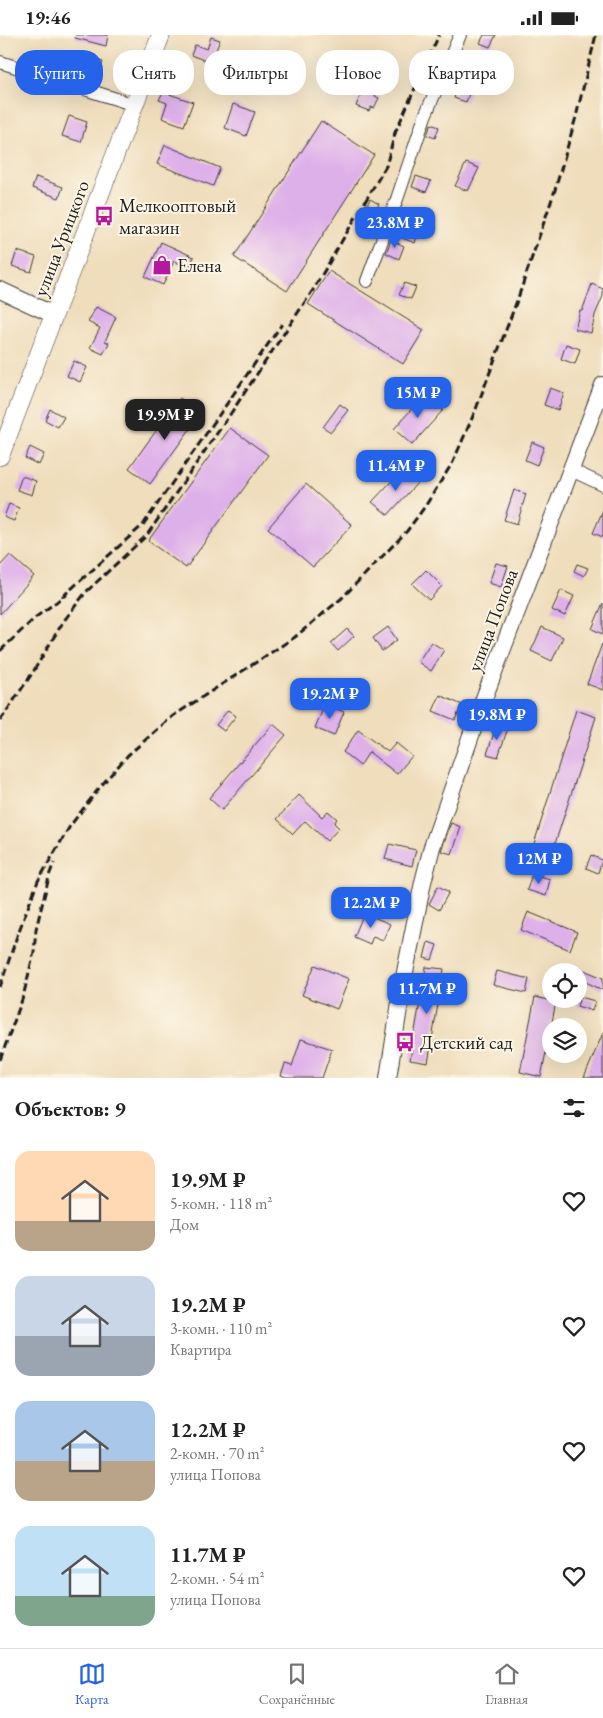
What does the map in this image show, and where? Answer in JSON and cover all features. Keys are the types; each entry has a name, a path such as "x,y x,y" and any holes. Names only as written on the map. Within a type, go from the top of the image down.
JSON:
{"main road":[{"name":"улица Урицкого","path":"0,456 161,35"}],"street":[{"path":"367,281 425,115 460,35"},
{"path":"0,62 134,105"},
{"path":"0,290 54,315"},
{"name":"улица Попова","path":"388,1078 404,977 432,847 483,701 603,385"},
{"path":"571,470 603,485"}],"building":[{"path":"76,35 108,35 106,46 75,38"},
{"path":"484,35 496,35 490,47 480,43"},
{"path":"211,37 220,40 216,50 204,50 204,60 194,56 193,50 195,45 207,49"},
{"path":"162,95 172,95 193,102 184,126 162,118 167,103 159,100"},
{"path":"361,95 375,95 379,98 374,108 371,107 369,111 356,106"},
{"path":"455,95 469,95 466,102 454,98"},
{"path":"233,104 255,112 246,136 225,128"},
{"path":"69,116 87,122 81,142 62,136"},
{"path":"321,121 374,155 287,291 234,257"},
{"path":"431,124 439,127 435,138 427,135"},
{"path":"165,145 220,168 213,186 157,164"},
{"path":"466,163 479,168 468,191 455,186"},
{"path":"416,176 431,181 426,192 412,187"},
{"path":"36,177 63,187 59,198 32,188"},
{"path":"370,199 379,204 370,222 361,218"},
{"path":"406,225 419,230 415,243 402,238"},
{"path":"391,240 404,246 399,259 386,253"},
{"name":"Елена","path":"161,242 194,257 189,268 174,261 163,285 145,277"},
{"path":"17,251 36,257 31,272 12,266"},
{"path":"329,271 424,330 403,364 308,304"},
{"path":"404,283 416,287 411,299 399,295"},
{"path":"592,284 603,289 603,296 595,315 591,333 575,329 580,310 582,311"},
{"path":"96,307 116,317 105,341 109,343 103,354 90,348 100,328 88,322"},
{"path":"566,344 580,349 575,364 561,359"},
{"path":"74,361 87,367 80,382 67,376"},
{"path":"550,388 564,393 558,410 544,405"},
{"path":"425,394 443,410 412,445 394,429"},
{"path":"180,398 201,414 150,484 129,468"},
{"path":"340,404 348,410 331,432 323,427"},
{"path":"50,409 64,417 58,427 45,420"},
{"path":"230,428 268,455 186,568 148,541"},
{"path":"532,442 544,447 537,465 525,460"},
{"path":"30,447 44,454 39,465 25,458"},
{"path":"404,468 419,481 388,515 372,502"},
{"path":"22,476 36,481 32,495 17,490"},
{"path":"306,484 352,525 313,567 268,528"},
{"path":"514,490 526,494 517,524 504,520"},
{"path":"9,504 19,508 14,521 4,517"},
{"path":"603,510 603,537 593,533"},
{"path":"10,555 34,576 0,614 0,566"},
{"path":"496,563 508,566 501,587 489,583"},
{"path":"577,564 588,568 584,576 574,571"},
{"path":"426,570 442,586 429,600 412,584"},
{"path":"561,590 574,596 565,616 552,610"},
{"path":"603,603 603,634 592,629"},
{"path":"388,627 397,640 382,651 373,638"},
{"path":"542,627 563,637 552,661 531,651"},
{"path":"347,629 354,636 338,651 331,643"},
{"path":"431,642 444,650 431,671 418,662"},
{"path":"603,644 603,690 587,684"},
{"path":"440,695 462,705 455,720 433,711"},
{"path":"325,704 344,712 334,736 315,728"},
{"path":"228,710 236,716 224,731 216,725"},
{"path":"576,710 596,717 552,853 533,847"},
{"path":"273,724 286,735 222,810 209,798"},
{"path":"497,724 508,728 498,757 487,754"},
{"path":"358,730 388,752 396,743 412,756 397,774 369,752 360,766 343,752"},
{"path":"299,795 322,817 328,811 337,819 334,823 339,828 327,841 305,821 293,834 277,819"},
{"path":"451,823 461,827 452,854 441,851"},
{"path":"389,844 416,850 412,866 385,859"},
{"path":"591,855 602,860 598,873 586,868"},
{"path":"532,874 550,879 546,896 527,890"},
{"path":"438,886 449,892 439,910 429,904"},
{"path":"528,912 577,932 570,950 521,930"},
{"path":"364,913 390,924 383,940 373,936 370,944 354,937"},
{"path":"428,942 437,945 432,960 424,958"},
{"path":"315,965 349,979 337,1009 302,995"},
{"path":"426,967 444,969 428,1063 410,1060"},
{"path":"497,971 529,979 526,993 493,985"},
{"path":"587,971 603,978 603,990 587,983"},
{"path":"535,997 542,999 542,1008 555,1008 553,1018 542,1018 542,1063 544,1063 541,1077 520,1072"},
{"path":"587,999 595,1001 592,1011 583,1008 587,1008"},
{"path":"603,1033 603,1078 584,1078"},
{"path":"301,1039 332,1049 322,1078 286,1078 281,1076 285,1064 292,1066"}],"railway":[{"path":"394,135 439,35"},
{"path":"0,987 38,881 70,826 100,787 128,755 173,716 295,637 342,598 407,531 453,462 476,409 518,298 555,190 576,117 596,35"},
{"path":"0,721 33,672 63,622 86,592 147,535 231,413 313,290 386,166 396,130"},
{"path":"62,597 143,525 282,324"},
{"path":"0,651 36,617 67,594"},
{"path":"0,1060 23,997 34,952 36,929 54,863"}],"place":[{"name":"Мелкооптовый магазин","path":"104,216"},
{"name":"Елена","path":"162,265"},
{"name":"Детский сад","path":"405,1042"}]}
